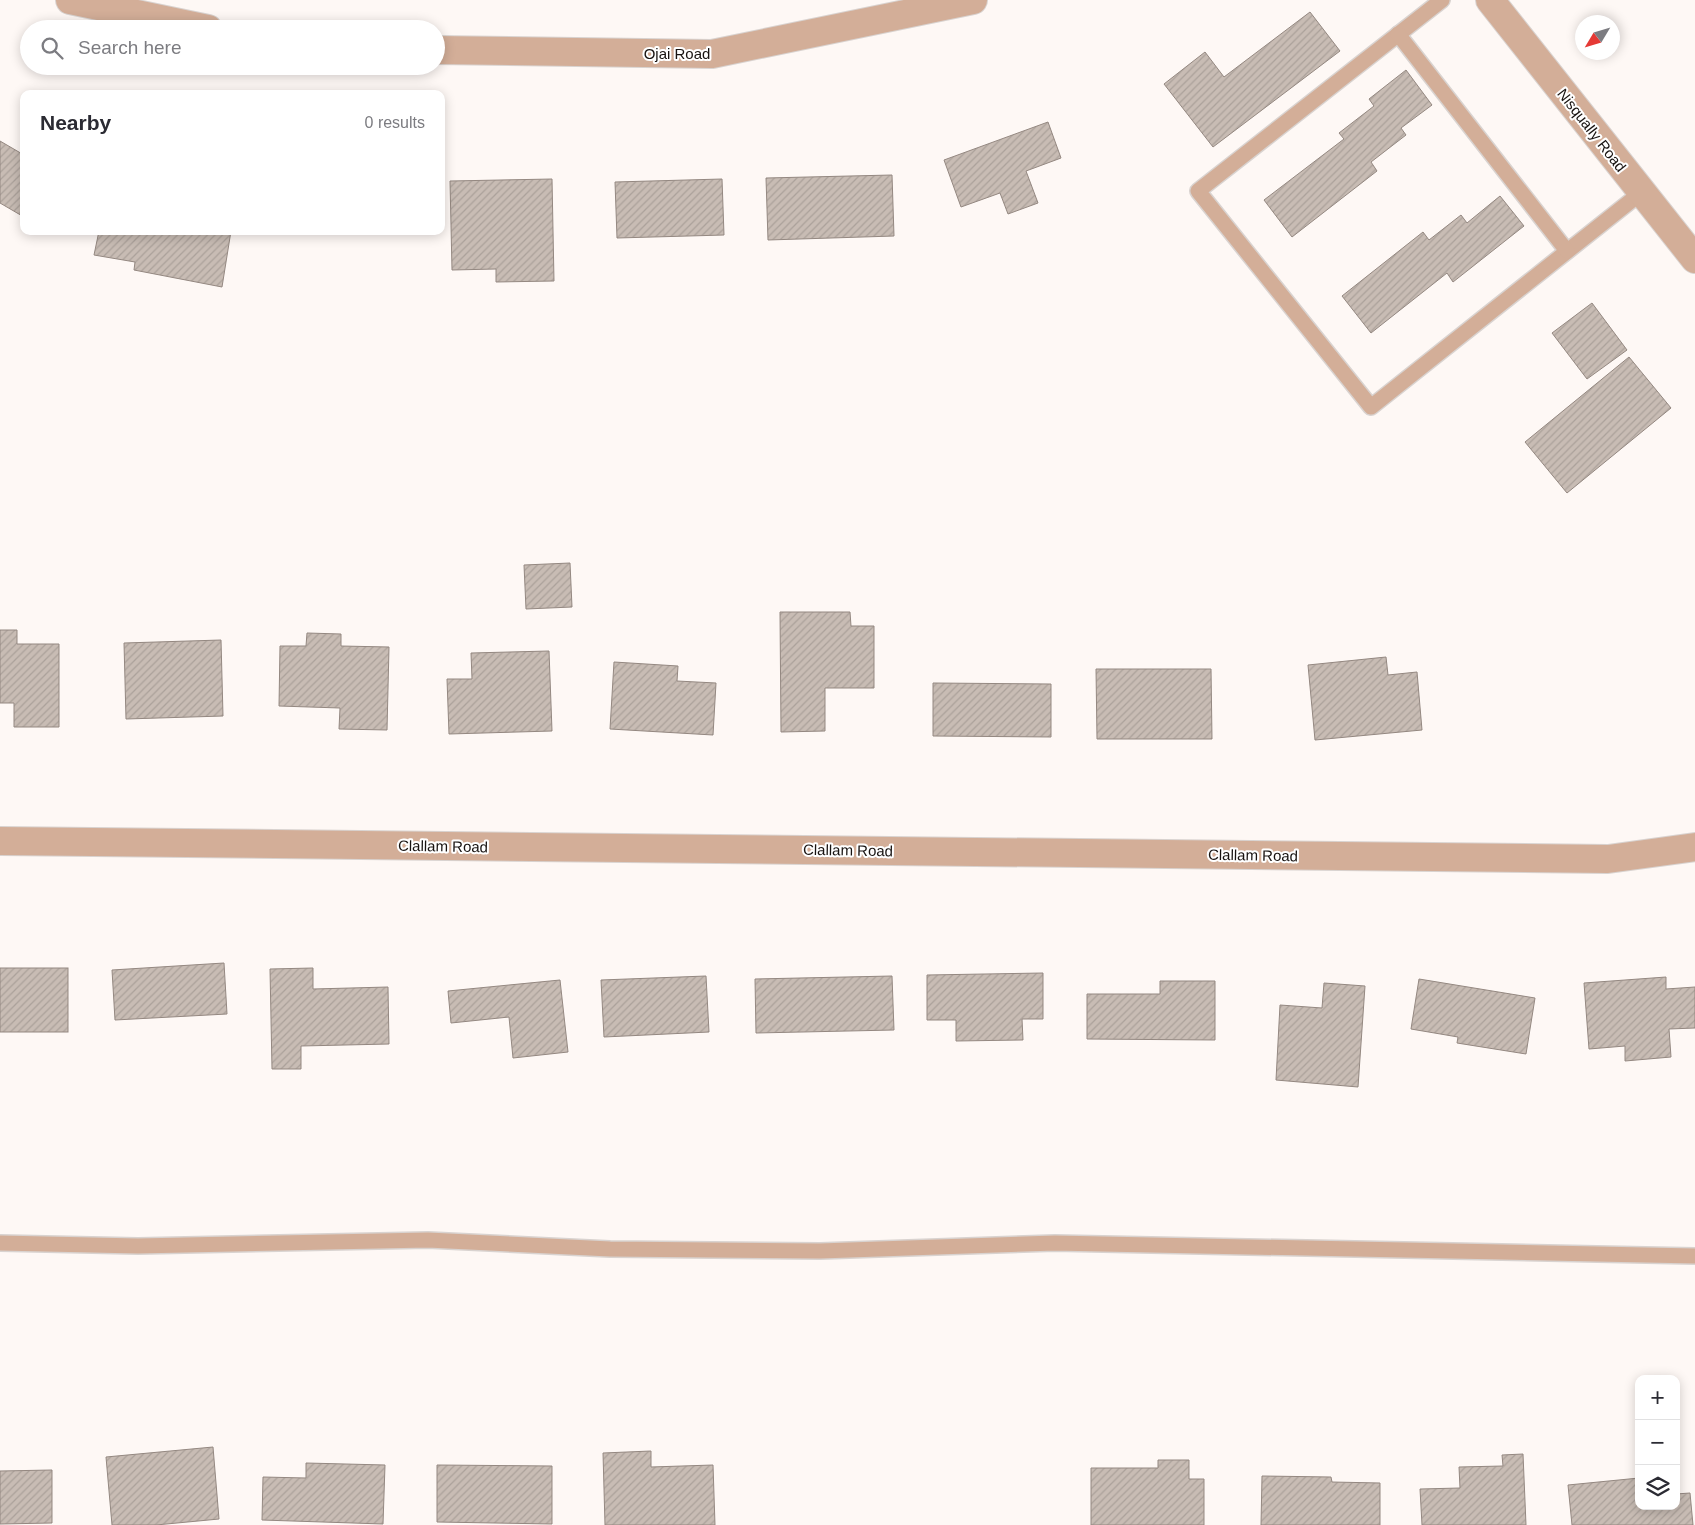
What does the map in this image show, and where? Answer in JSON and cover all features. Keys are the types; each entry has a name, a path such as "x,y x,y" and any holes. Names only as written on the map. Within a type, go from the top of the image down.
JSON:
{"street":[{"path":"70,0 165,20"},
{"name":"Ojai Road","path":"445,50 712,54 973,0"},
{"name":"Nisqually Road","path":"1490,0 1695,259"},
{"name":"Clallam Road","path":"0,841 1608,859 1695,848"}],"lane":[{"path":"1442,0 1198,191 1371,407 1642,192"},
{"path":"1398,34 1567,251"},
{"path":"0,1243 138,1246 428,1240 610,1249 820,1251 1055,1243 1695,1256"}],"building":[{"path":"1310,12 1340,51 1213,147 1164,84 1205,52 1224,77"},
{"path":"1406,70 1432,105 1401,128 1406,135 1371,162 1377,171 1292,237 1264,200 1344,139 1339,133 1374,106 1369,99"},
{"path":"1048,122 1061,158 1026,171 1038,203 1008,214 1000,193 961,207 944,160"},
{"path":"0,141 20,153 20,215 0,203"},
{"path":"892,175 894,236 768,240 766,178"},
{"path":"552,179 554,281 496,282 496,269 452,270 450,181"},
{"path":"722,179 724,235 617,238 615,182"},
{"path":"1500,196 1524,226 1453,282 1447,273 1371,333 1342,296 1423,232 1429,240 1461,215 1467,223"},
{"path":"98,235 230,235 222,287 134,270 135,262 94,255"},
{"path":"1592,303 1627,350 1587,379 1552,333"},
{"path":"1629,357 1671,408 1567,493 1525,442"},
{"path":"570,563 572,607 526,609 524,565"},
{"path":"780,612 850,612 851,626 874,626 874,688 825,688 825,731 781,732"},
{"path":"0,630 17,630 17,644 59,644 59,727 14,727 14,703 0,703"},
{"path":"307,633 341,634 341,646 389,647 387,730 339,729 340,708 279,706 280,646 306,646"},
{"path":"221,640 223,716 126,719 124,643"},
{"path":"549,651 552,731 449,734 447,679 472,679 471,653"},
{"path":"1386,657 1388,675 1417,672 1422,730 1315,740 1308,665"},
{"path":"614,662 678,666 677,681 716,683 713,735 610,729"},
{"path":"1096,669 1211,669 1212,739 1097,739"},
{"path":"933,683 1051,684 1051,737 933,736"},
{"path":"224,963 227,1014 115,1020 112,970"},
{"path":"0,968 68,968 68,1032 0,1032"},
{"path":"313,968 313,989 388,987 389,1044 301,1046 301,1069 272,1069 270,969"},
{"path":"1043,973 1043,1019 1022,1019 1023,1040 956,1041 956,1020 927,1020 927,975"},
{"path":"706,976 709,1032 604,1037 601,980"},
{"path":"892,976 894,1030 756,1033 755,979"},
{"path":"1666,977 1666,989 1695,987 1695,1028 1669,1029 1671,1057 1625,1061 1625,1046 1589,1049 1584,983"},
{"path":"1419,979 1535,998 1526,1054 1457,1043 1458,1037 1411,1029"},
{"path":"560,980 568,1052 513,1058 509,1017 451,1023 448,991"},
{"path":"1160,981 1215,981 1215,1040 1087,1039 1087,994 1160,994"},
{"path":"1324,983 1365,986 1358,1087 1276,1080 1280,1005 1322,1008"},
{"path":"213,1447 219,1519 156,1525 112,1525 106,1457"},
{"path":"651,1451 651,1467 713,1465 715,1525 605,1525 603,1453"},
{"path":"1523,1454 1526,1525 1422,1525 1420,1489 1460,1488 1459,1467 1503,1466 1502,1455"},
{"path":"1158,1460 1189,1460 1189,1479 1204,1479 1204,1525 1091,1525 1091,1468 1158,1468"},
{"path":"306,1463 385,1465 383,1524 262,1520 263,1477 306,1478"},
{"path":"437,1465 552,1466 552,1524 437,1522"},
{"path":"52,1470 52,1523 0,1524 0,1471"},
{"path":"1262,1476 1331,1477 1332,1482 1380,1483 1380,1525 1261,1525"},
{"path":"1635,1478 1635,1510 1680,1510 1680,1494 1690,1493 1693,1525 1572,1525 1568,1485"}]}
